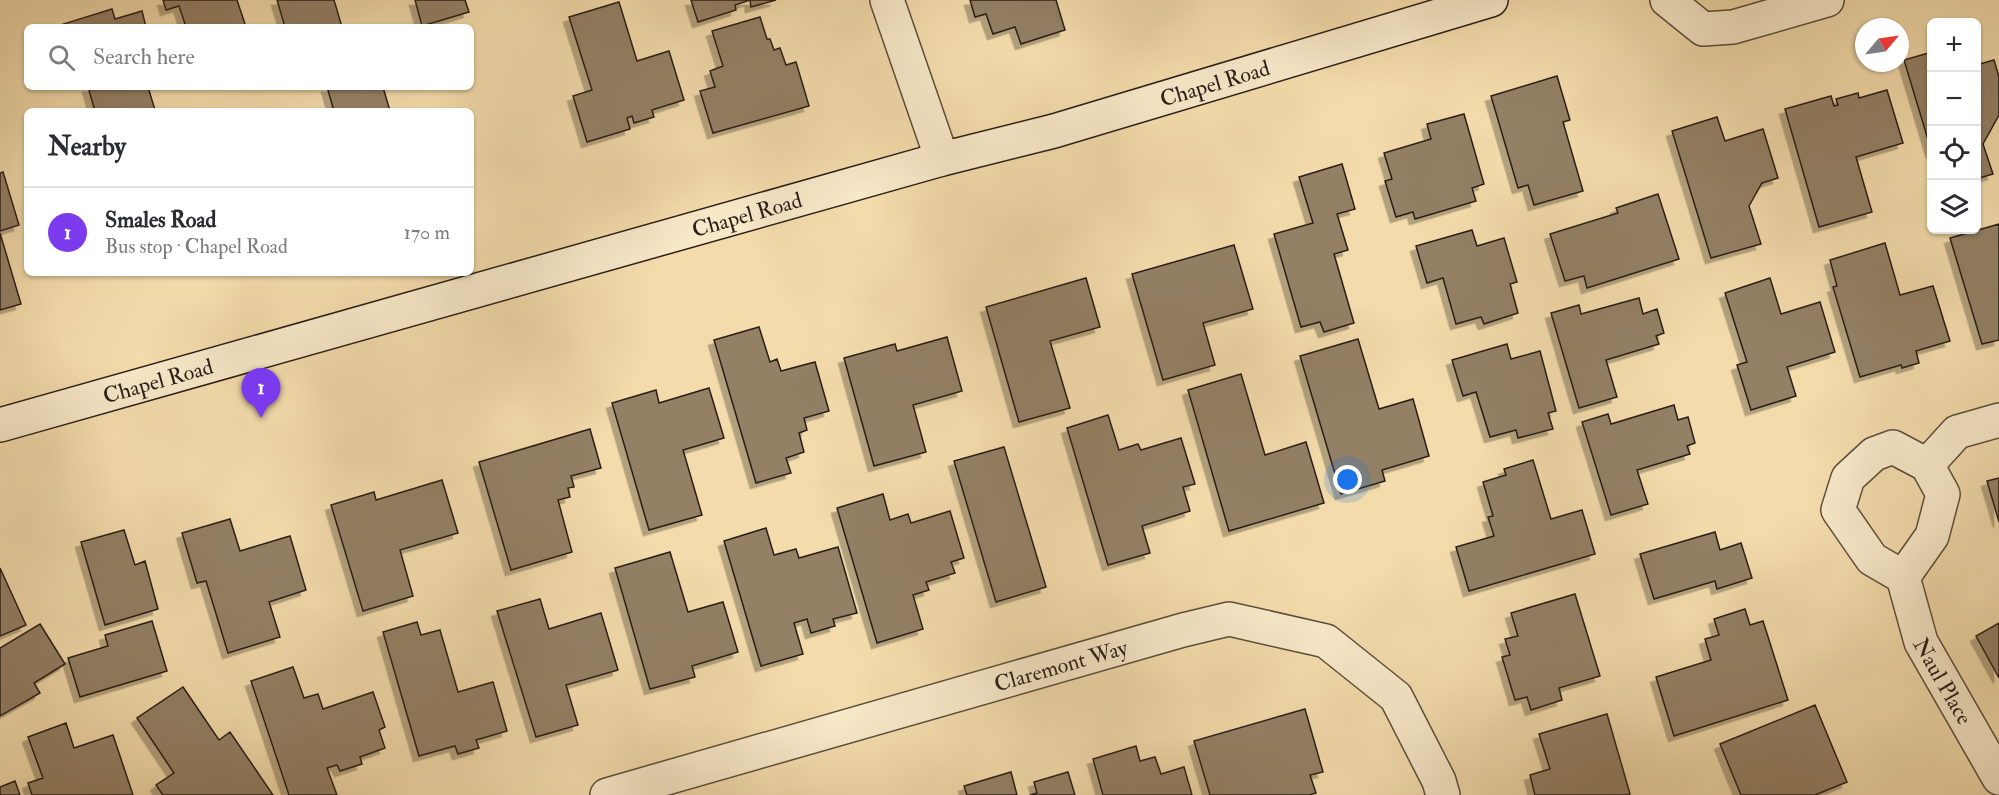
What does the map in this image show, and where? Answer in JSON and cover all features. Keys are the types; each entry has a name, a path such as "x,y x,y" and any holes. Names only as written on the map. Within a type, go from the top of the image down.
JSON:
{"street":[{"path":"887,0 942,159"},
{"name":"Chapel Road","path":"0,425 942,159 1054,130 1491,0"},
{"path":"1667,0 1703,29 1733,27 1827,0"},
{"path":"1927,465 1957,432 1999,420"},
{"path":"1893,447 1927,465 1943,494 1932,536 1904,577 1872,559 1838,510 1848,478 1875,454 1893,447"},
{"name":"Naul Place","path":"1904,577 1921,642 1999,778"},
{"name":"Claremont Way","path":"607,795 1183,630 1229,619 1326,641 1396,697 1439,781 1443,795"}],"building":[{"path":"163,0 237,0 245,24 185,24 179,6 166,10"},
{"path":"277,0 334,0 341,24 284,24"},
{"path":"415,0 465,0 469,12 421,24"},
{"path":"691,0 750,0 735,5 736,10 698,22"},
{"path":"750,0 776,0 751,7"},
{"path":"970,0 1056,0 1065,30 1021,44 1015,27 993,34 986,14 975,17"},
{"path":"619,2 637,61 669,51 684,100 652,110 654,117 634,123 632,116 627,118 630,129 587,142 573,96 592,90 569,17"},
{"path":"112,9 115,19 142,11 145,24 63,24"},
{"path":"760,17 767,39 770,39 774,50 780,48 786,65 796,62 809,106 713,133 700,91 715,87 710,71 723,66 712,31"},
{"path":"1927,53 1927,136 1908,72 1909,59"},
{"path":"1994,60 1999,77 1999,115 1983,144 1993,174 1981,178 1981,72 1981,64"},
{"path":"1557,76 1570,120 1563,122 1583,191 1534,205 1528,185 1518,188 1491,96"},
{"path":"89,90 149,90 154,108 94,108"},
{"path":"328,90 384,90 389,108 333,108"},
{"path":"1887,90 1903,143 1856,157 1872,212 1819,227 1785,109 1831,96 1834,106 1838,105 1836,99 1858,93 1859,98"},
{"path":"1464,114 1484,184 1472,188 1476,201 1415,219 1413,212 1396,217 1385,181 1392,179 1384,153 1431,139 1427,124"},
{"path":"1717,117 1725,141 1763,129 1778,178 1762,183 1749,206 1761,244 1711,258 1672,131"},
{"path":"1342,164 1355,209 1337,214 1348,250 1334,254 1354,323 1324,332 1320,322 1301,327 1274,234 1313,223 1299,177"},
{"path":"3,172 19,225 0,231 0,173"},
{"path":"1658,194 1679,259 1587,288 1584,276 1565,281 1550,234 1618,213 1616,208"},
{"path":"1999,224 1999,340 1982,344 1950,238 1964,234 1981,234 1981,229"},
{"path":"1472,230 1477,246 1504,238 1517,282 1510,284 1518,313 1484,324 1481,317 1456,324 1443,278 1427,283 1416,246"},
{"path":"0,233 21,304 0,310"},
{"path":"1885,243 1900,295 1933,286 1950,341 1916,351 1919,363 1902,368 1901,365 1860,377 1833,287 1837,286 1830,260"},
{"path":"1234,245 1253,309 1203,323 1215,365 1163,380 1132,274"},
{"path":"1086,278 1100,327 1050,341 1070,408 1019,422 986,307"},
{"path":"1770,278 1781,314 1820,302 1835,352 1787,367 1796,396 1751,410 1737,365 1747,362 1725,293"},
{"path":"1639,298 1643,314 1657,309 1664,333 1656,336 1659,344 1606,360 1617,397 1579,408 1551,313 1579,305 1581,314"},
{"path":"759,327 770,362 777,359 781,371 815,362 829,411 804,418 807,430 799,433 804,452 786,458 791,473 756,483 714,340"},
{"path":"947,337 962,391 913,405 926,452 874,466 844,358 895,344 897,351"},
{"path":"1358,339 1379,409 1413,399 1429,456 1382,470 1385,481 1341,494 1300,356"},
{"path":"1507,344 1511,359 1540,351 1556,411 1548,413 1553,429 1518,438 1516,430 1490,437 1476,392 1463,396 1452,360"},
{"path":"1241,374 1265,455 1306,442 1324,503 1229,531 1188,390"},
{"path":"709,388 724,438 683,450 702,515 649,530 612,403 656,390 659,403"},
{"path":"1674,405 1678,420 1688,417 1695,443 1687,446 1690,454 1637,470 1648,504 1611,515 1582,422 1608,414 1611,424"},
{"path":"1108,415 1119,450 1138,444 1141,450 1181,438 1195,484 1183,487 1190,511 1142,526 1150,553 1108,565 1067,428"},
{"path":"590,429 601,468 571,476 574,487 568,488 570,497 558,500 572,552 511,570 479,462"},
{"path":"1004,447 1046,587 996,602 954,461"},
{"path":"1533,460 1551,519 1582,510 1595,554 1469,591 1456,547 1494,536 1488,517 1493,516 1483,482 1506,475 1504,469"},
{"path":"1999,478 1999,522 1987,481"},
{"path":"442,480 458,533 400,550 413,596 363,611 331,505 374,492 376,500"},
{"path":"883,494 890,520 908,514 911,523 950,511 964,558 951,562 955,573 926,582 929,590 913,595 923,629 877,643 837,508"},
{"path":"230,519 240,551 290,536 306,590 269,602 280,637 228,653 206,581 197,583 182,533"},
{"path":"766,528 774,555 796,549 799,558 838,547 857,613 833,619 835,626 811,633 807,619 794,623 803,654 761,666 724,541"},
{"path":"124,530 135,565 145,561 158,609 105,625 81,542"},
{"path":"1715,532 1720,550 1741,543 1752,578 1717,589 1715,581 1654,599 1640,554"},
{"path":"670,552 688,612 723,602 738,652 692,666 695,677 650,689 615,568"},
{"path":"0,568 26,625 0,636"},
{"path":"1575,594 1600,676 1559,688 1562,700 1531,710 1527,697 1515,700 1502,657 1510,655 1505,639 1518,636 1511,613"},
{"path":"540,599 549,629 601,613 618,670 566,685 578,725 536,737 497,611"},
{"path":"1745,609 1750,625 1763,621 1788,700 1674,736 1656,677 1711,660 1705,639 1719,635 1714,619"},
{"path":"152,621 167,671 80,697 68,658 108,646 105,635"},
{"path":"417,622 421,635 440,630 458,692 493,682 507,731 476,740 479,748 458,754 455,746 419,756 383,632"},
{"path":"1999,623 1999,678 1976,636"},
{"path":"40,624 65,664 34,683 40,693 0,716 0,648"},
{"path":"293,667 304,698 318,694 323,709 373,692 385,727 379,730 385,748 360,757 362,764 340,771 337,765 327,768 337,795 289,795 251,681"},
{"path":"183,687 219,740 230,732 273,795 163,795 156,785 174,773 137,718"},
{"path":"1815,705 1847,782 1815,795 1741,795 1720,744"},
{"path":"1305,709 1323,772 1310,775 1316,793 1309,795 1210,795 1194,741"},
{"path":"1607,714 1630,794 1535,795 1530,775 1550,769 1539,734"},
{"path":"66,723 74,748 113,735 133,795 32,795 28,783 43,778 28,737"},
{"path":"1136,746 1140,761 1155,757 1161,774 1184,767 1192,795 1103,795 1093,759"},
{"path":"1011,772 1017,795 967,795 964,786"},
{"path":"1068,772 1075,795 1030,795 1037,793 1034,782"},
{"path":"15,781 20,795 0,795 0,787"}],"place":[{"name":"Smales Road","path":"261,418"}]}
